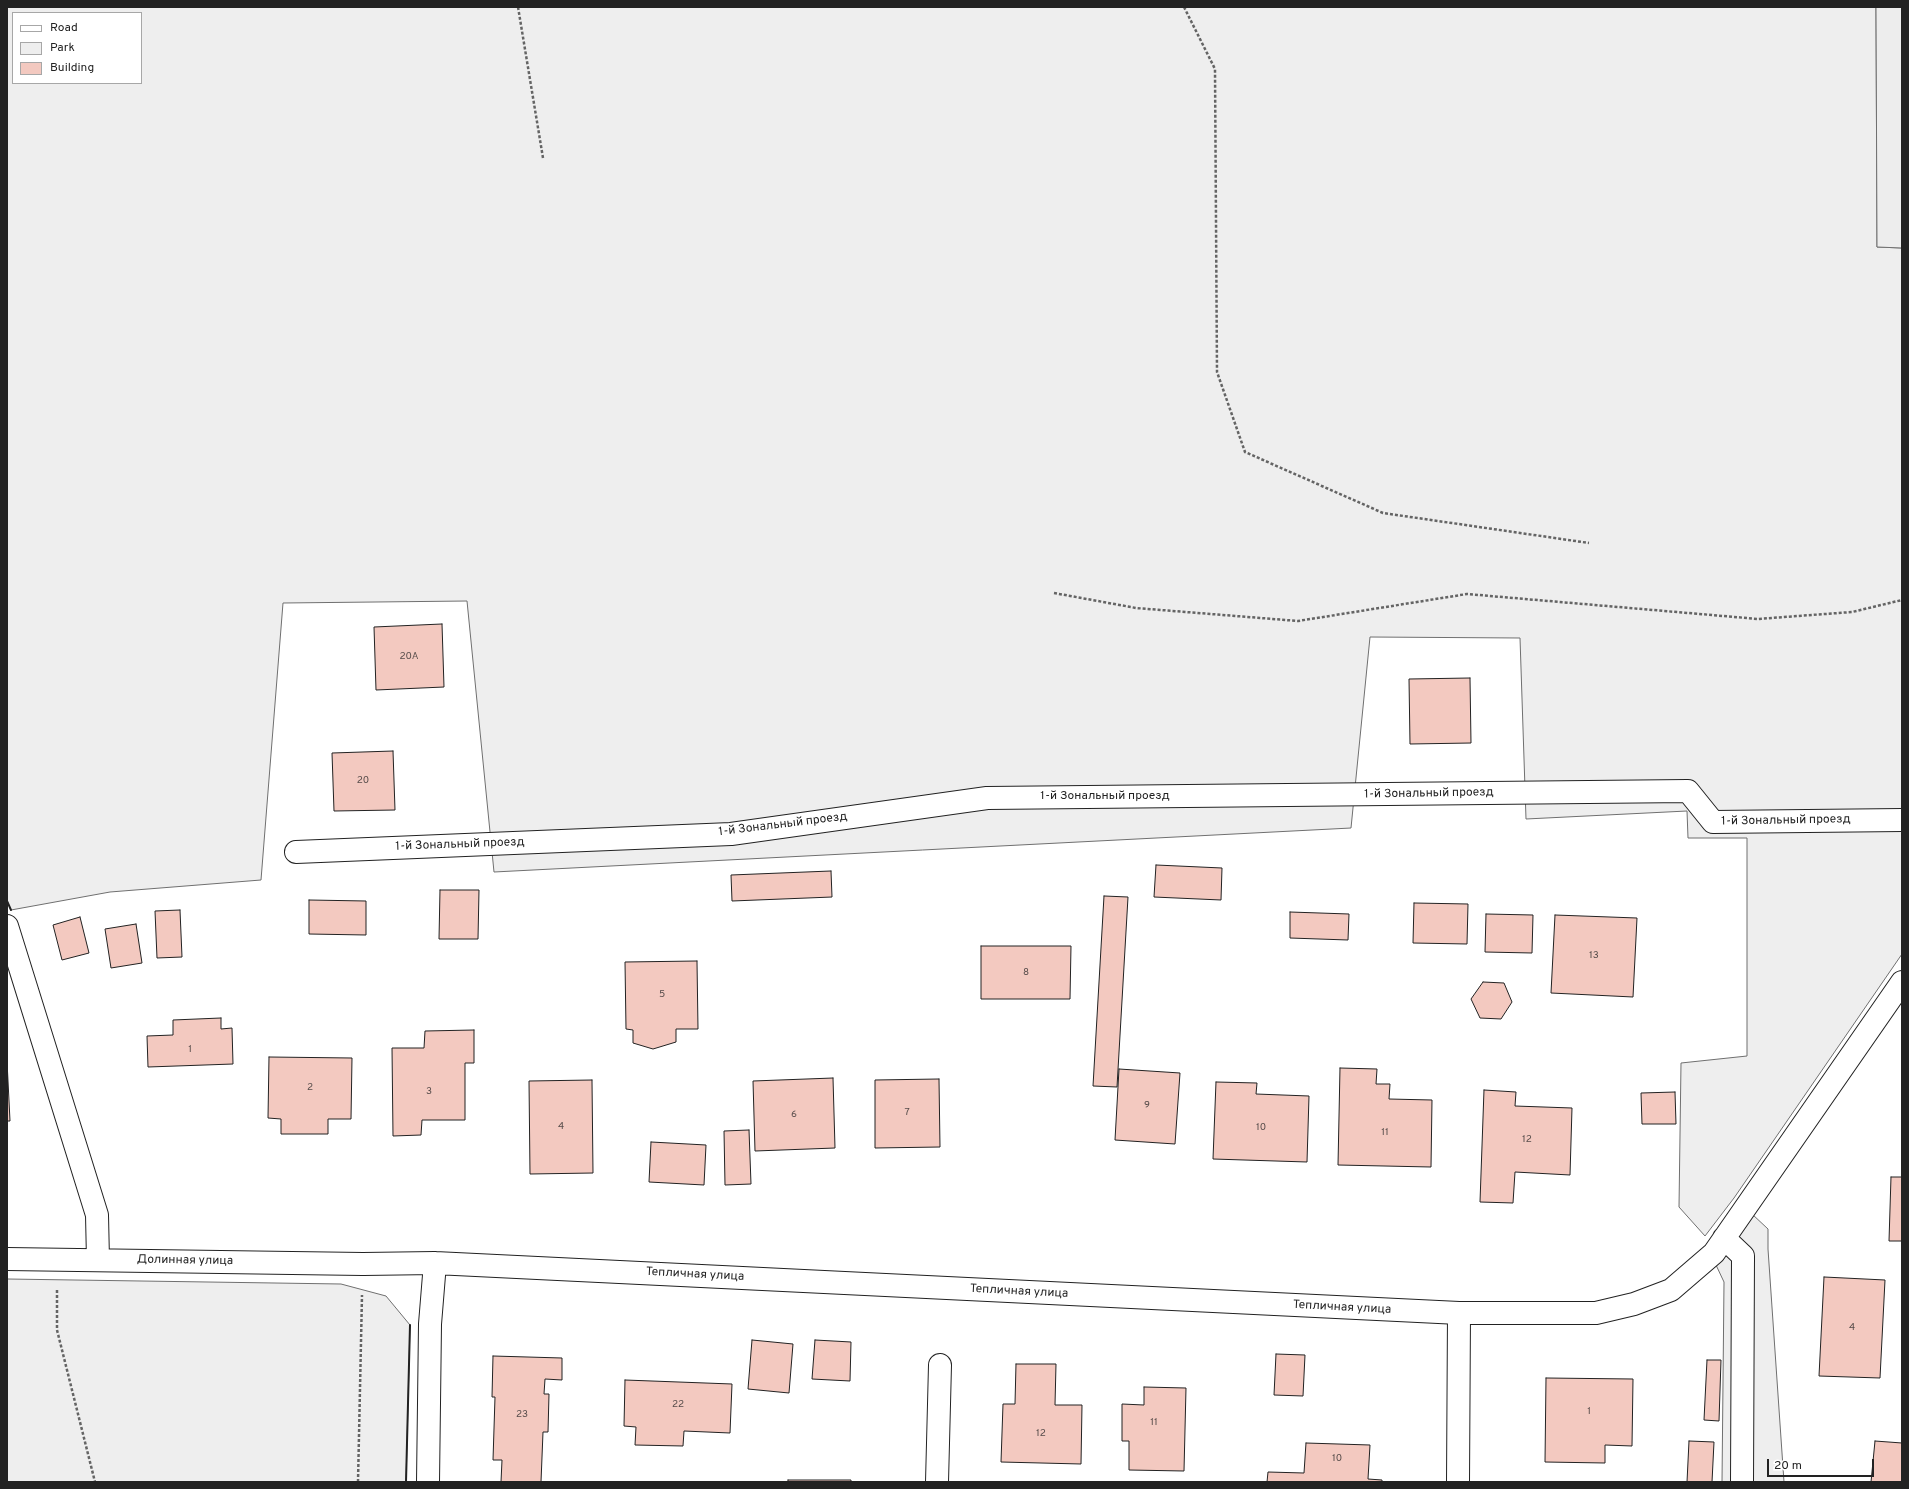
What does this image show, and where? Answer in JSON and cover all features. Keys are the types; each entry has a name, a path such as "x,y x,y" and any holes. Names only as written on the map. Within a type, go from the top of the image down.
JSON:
{"street":[{"name":"1-й Зональный проезд","path":"296,852 731,834 987,798 1688,791 1713,822 1902,820"},
{"path":"7,926 97,1215 98,1260"},
{"name":"Тепличная улица","path":"363,1264 435,1263 1459,1313 1596,1313 1634,1304 1671,1290 1714,1253 1902,982"},
{"path":"1724,1238 1743,1256 1742,1482"},
{"name":"Долинная улица","path":"7,1259 363,1264"},
{"path":"428,1482 430,1324 435,1263"},
{"path":"1458,1482 1459,1313"},
{"path":"937,1482 940,1365"}],"path":[{"path":"518,7 543,158"},
{"path":"1184,7 1216,69 1217,372 1245,452 1383,513 1589,543"},
{"path":"1054,593 1136,608 1298,621 1467,594 1758,619 1852,612 1902,600"},
{"path":"56,1259 57,1330 95,1482"},
{"path":"358,1482 363,1264"}],"green space":[{"path":"7,7 1876,7 1877,247 1902,248 1902,954 1734,1198 1705,1236 1679,1207 1681,1063 1747,1056 1747,838 1688,838 1687,811 1526,819 1520,638 1370,637 1351,828 494,872 467,601 283,603 261,880 110,892 11,910 7,901"},
{"path":"1752,1214 1768,1229 1768,1249 1784,1482 1722,1482 1724,1282 1716,1265"},
{"path":"7,1279 341,1284 386,1296 410,1325 406,1482 7,1482"}],"shaded area":[{"path":"1876,7 1902,7 1902,248 1877,247"}],"building":[{"path":"442,624 444,687 376,690 374,627"},
{"path":"1470,678 1471,743 1410,744 1409,679"},
{"path":"393,751 395,810 334,811 332,753"},
{"path":"1156,865 1222,868 1221,900 1154,897"},
{"path":"831,871 832,897 732,901 731,875"},
{"path":"440,890 479,890 478,939 439,939"},
{"path":"1104,896 1128,897 1117,1087 1093,1086"},
{"path":"309,900 366,901 366,935 309,934"},
{"path":"1414,903 1468,904 1467,944 1413,943"},
{"path":"180,910 182,957 157,958 155,911"},
{"path":"1290,912 1349,914 1348,940 1290,938"},
{"path":"1486,914 1533,915 1532,953 1485,952"},
{"path":"1555,915 1637,918 1633,997 1551,993"},
{"path":"80,917 89,953 62,960 53,925"},
{"path":"136,924 142,963 111,968 105,929"},
{"path":"981,946 1071,946 1070,999 981,999"},
{"path":"697,961 698,1029 676,1029 676,1042 653,1049 633,1043 633,1030 626,1029 625,962"},
{"path":"1483,982 1504,983 1512,1002 1501,1019 1480,1018 1471,999"},
{"path":"221,1018 221,1029 232,1028 233,1064 148,1067 147,1036 173,1035 173,1020"},
{"path":"474,1030 474,1063 465,1063 465,1120 422,1120 421,1135 393,1136 392,1048 424,1048 425,1031"},
{"path":"269,1057 352,1058 351,1119 328,1119 328,1134 281,1134 281,1119 268,1118"},
{"path":"7,1061 10,1121 7,1121"},
{"path":"1340,1068 1377,1069 1376,1084 1390,1084 1389,1099 1432,1100 1431,1167 1338,1165"},
{"path":"1119,1069 1180,1073 1175,1144 1115,1140"},
{"path":"833,1078 835,1148 755,1151 753,1081"},
{"path":"939,1079 940,1147 875,1148 875,1080"},
{"path":"592,1080 593,1173 530,1174 529,1081"},
{"path":"1216,1082 1257,1083 1256,1094 1309,1096 1307,1162 1213,1159"},
{"path":"1484,1090 1516,1092 1515,1106 1572,1108 1570,1175 1515,1172 1513,1203 1480,1202"},
{"path":"1675,1092 1676,1124 1642,1124 1641,1093"},
{"path":"749,1130 751,1184 725,1185 724,1131"},
{"path":"651,1142 706,1145 704,1185 649,1182"},
{"path":"1891,1177 1902,1177 1902,1241 1889,1241"},
{"path":"1824,1277 1885,1280 1880,1378 1819,1376"},
{"path":"752,1340 793,1344 789,1393 748,1389"},
{"path":"815,1340 851,1342 850,1381 812,1379"},
{"path":"1276,1354 1305,1355 1303,1396 1274,1395"},
{"path":"493,1356 562,1358 562,1380 545,1379 544,1394 549,1394 548,1432 543,1432 541,1482 501,1482 502,1460 493,1460 495,1397 492,1397"},
{"path":"1707,1360 1721,1360 1719,1421 1704,1420"},
{"path":"1016,1364 1056,1364 1055,1405 1082,1405 1081,1464 1001,1462 1003,1404 1015,1404"},
{"path":"1546,1378 1633,1379 1632,1446 1605,1445 1605,1463 1545,1462"},
{"path":"625,1380 732,1384 730,1433 684,1431 683,1446 635,1445 636,1427 624,1426"},
{"path":"1144,1387 1186,1388 1184,1471 1129,1470 1129,1441 1122,1441 1122,1404 1144,1405"},
{"path":"1689,1441 1714,1442 1712,1482 1687,1482"},
{"path":"1875,1441 1902,1443 1902,1482 1871,1482"},
{"path":"1306,1443 1370,1445 1368,1479 1382,1480 1382,1482 1267,1482 1268,1472 1304,1473"},
{"path":"788,1480 851,1480 851,1482 788,1482"}],"wall":[{"path":"7,901 11,910"},
{"path":"406,1482 410,1325"}]}
